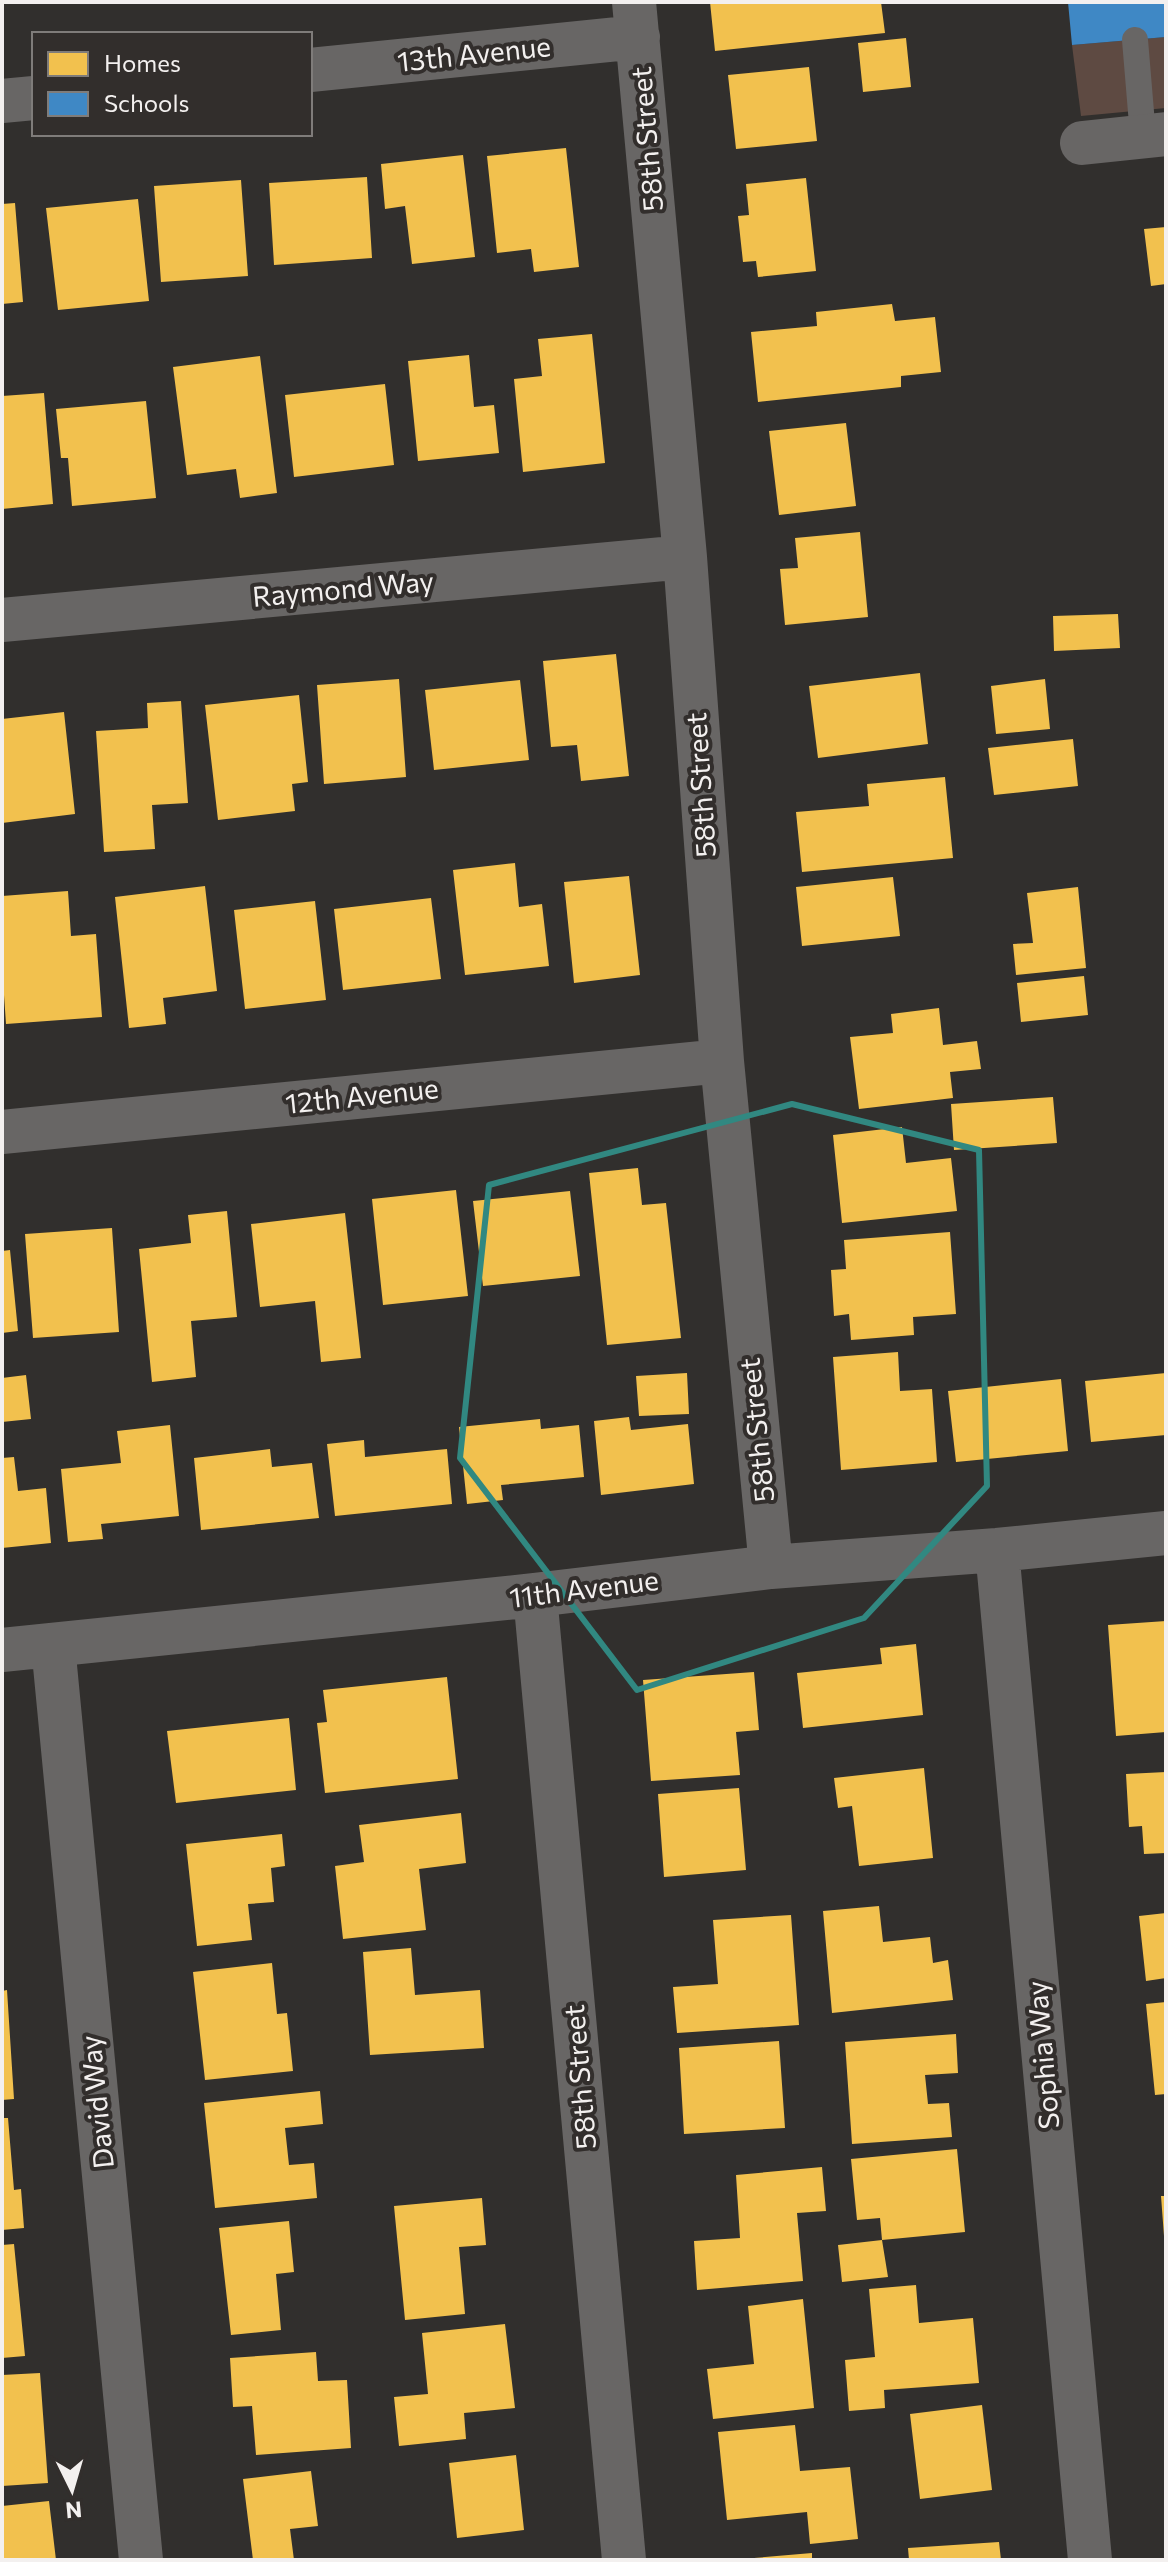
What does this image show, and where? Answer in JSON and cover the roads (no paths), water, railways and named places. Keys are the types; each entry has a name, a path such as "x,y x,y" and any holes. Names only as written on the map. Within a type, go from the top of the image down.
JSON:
{"street":[{"name":"13th Avenue","path":"312,70 636,20"},
{"name":"58th Street","path":"636,20 685,557 722,1061 771,1567"},
{"path":"2,101 32,98"},
{"path":"1082,143 1154,135"},
{"name":"Raymond Way","path":"2,620 685,557"},
{"name":"12th Avenue","path":"2,1132 722,1061"},
{"name":"11th Avenue","path":"2,1650 535,1595 771,1567 997,1550 1166,1533"},
{"name":"Sophia Way","path":"997,1550 1090,2560"},
{"name":"58th Street","path":"535,1595 624,2560"},
{"name":"David Way","path":"53,1645 141,2560"}],"lane":[{"path":"1135,40 1154,135"}]}
